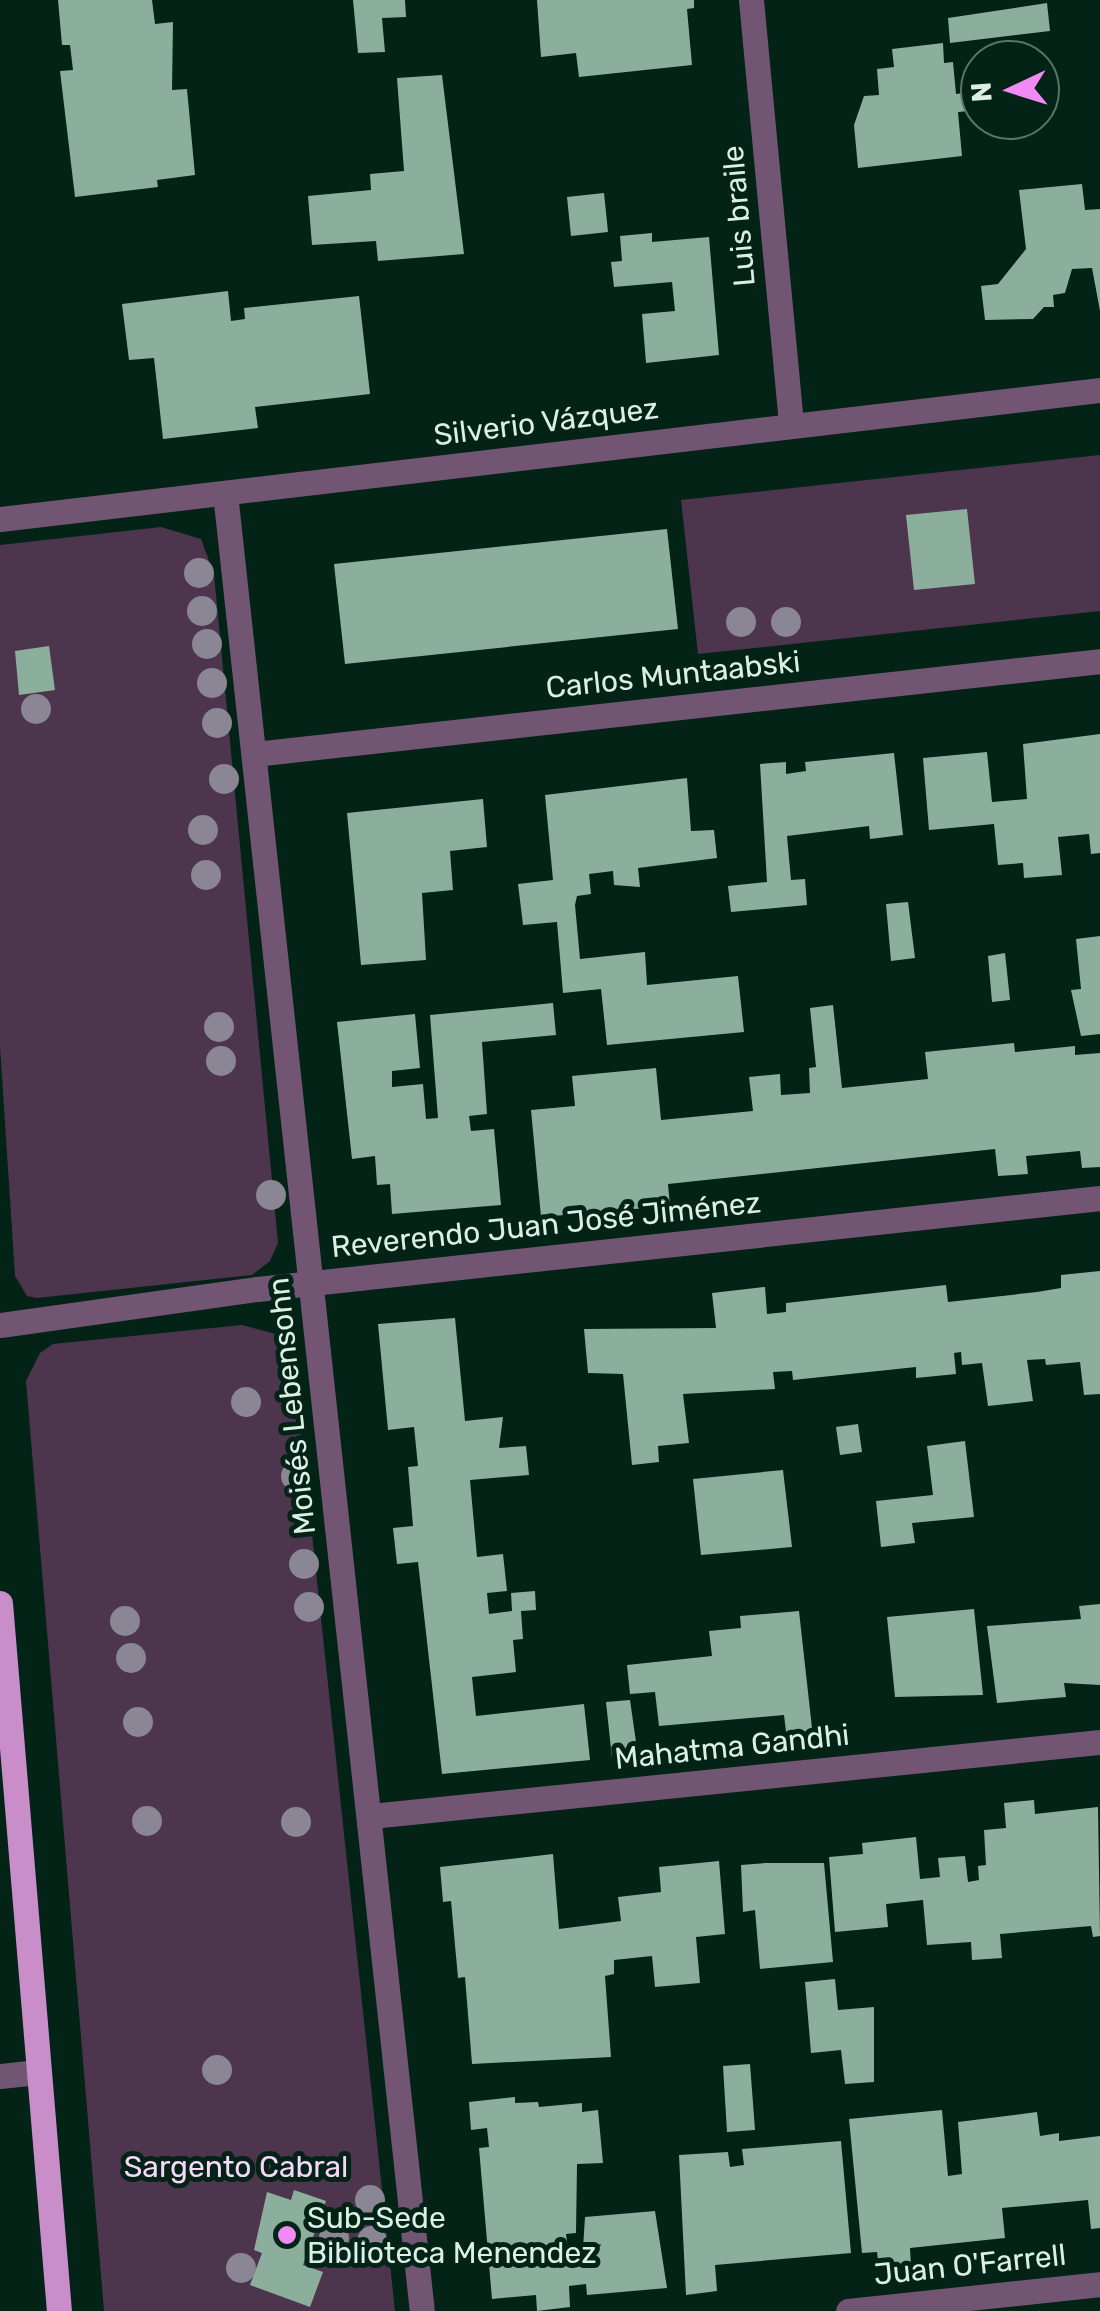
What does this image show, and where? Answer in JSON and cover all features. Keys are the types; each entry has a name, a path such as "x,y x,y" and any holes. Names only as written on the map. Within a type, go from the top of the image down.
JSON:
{"main road":[{"path":"0,1603 59,2311"}],"street":[{"name":"Luis braile","path":"751,0 791,425"},
{"name":"Silverio Vázquez","path":"0,519 1100,390"},
{"name":"Moisés Lebensohn","path":"225,494 422,2311"},
{"name":"Carlos Muntaabski","path":"254,754 1100,661"},
{"name":"Reverendo Juan José Jiménez","path":"0,1324 310,1283 1100,1198"},
{"name":"Mahatma Gandhi","path":"371,1816 1100,1742"},
{"path":"0,2076 38,2072"},
{"name":"Juan O'Farrell","path":"848,2311 1100,2284"}],"green space":[{"path":"1100,455 1100,611 698,654 681,500"},
{"path":"161,527 201,539 214,574 278,1243 270,1261 252,1275 37,1298 27,1296 15,1276 0,1046 0,545"},
{"name":"Sargento Cabral","path":"242,1325 279,1335 295,1375 395,2311 104,2311 26,1381 40,1353 53,1344"}],"building":[{"path":"58,0 152,0 155,24 173,22 172,90 187,89 195,175 157,180 158,187 75,197 60,71 73,70 70,45 62,45"},
{"path":"353,0 405,0 406,17 382,18 385,52 358,53"},
{"path":"537,0 694,0 694,8 687,9 692,65 579,77 576,53 541,57"},
{"path":"1047,3 1050,31 950,43 948,18"},
{"path":"943,43 944,63 953,62 956,94 960,94 962,156 858,168 854,125 864,96 879,95 877,69 894,67 892,49"},
{"path":"442,75 464,254 378,261 376,241 312,245 308,196 371,190 370,174 404,171 397,78"},
{"path":"1082,184 1085,210 1100,209 1100,311 1092,268 1072,269 1065,293 1053,295 1054,307 1044,307 1033,319 985,320 981,286 998,284 1026,249 1019,190"},
{"path":"604,193 608,232 571,236 567,197"},
{"path":"652,233 652,242 709,237 719,355 646,363 642,314 675,311 672,282 614,287 611,262 622,261 620,236"},
{"path":"228,291 231,321 245,319 244,308 359,296 370,394 255,407 258,428 163,439 154,358 129,360 122,304"},
{"path":"967,509 975,584 914,590 906,515"},
{"path":"667,529 678,629 345,664 334,564"},
{"path":"49,646 55,690 19,695 15,651"},
{"path":"1100,734 1100,853 1091,854 1089,834 1058,837 1062,875 1024,878 1023,863 998,865 994,824 929,830 923,758 987,752 992,802 1027,799 1023,744"},
{"path":"894,753 903,835 870,839 869,826 787,836 791,880 805,879 807,905 731,912 728,886 767,882 760,764 786,762 786,774 806,771 805,762"},
{"path":"687,778 691,831 714,830 717,858 638,868 640,887 614,885 613,871 589,874 591,894 577,896 575,905 580,959 645,952 647,985 738,976 744,1032 607,1045 601,989 563,993 557,922 523,925 518,884 553,880 545,795"},
{"path":"483,799 487,847 450,851 453,890 422,893 426,960 361,965 347,813"},
{"path":"908,902 915,958 891,961 886,904"},
{"path":"1100,936 1100,1034 1081,1036 1071,990 1081,989 1076,939"},
{"path":"1005,953 1010,1000 992,1002 988,956"},
{"path":"553,1003 556,1035 482,1042 487,1114 469,1116 471,1131 494,1129 501,1205 392,1214 390,1184 377,1185 375,1156 352,1159 337,1022 415,1014 420,1068 392,1071 392,1087 423,1084 426,1119 438,1118 430,1015"},
{"path":"833,1005 842,1088 928,1079 925,1052 1014,1043 1015,1052 1075,1046 1075,1055 1100,1053 1100,1167 1082,1168 1080,1151 1026,1156 1028,1174 998,1176 995,1149 668,1184 670,1206 541,1217 531,1110 575,1106 572,1076 656,1068 661,1120 753,1111 749,1077 780,1074 781,1095 810,1093 809,1068 816,1067 810,1008"},
{"path":"1100,1271 1100,1394 1084,1395 1080,1362 1046,1365 1045,1359 1027,1360 1033,1401 988,1406 982,1363 962,1365 961,1352 954,1353 956,1374 916,1378 916,1367 793,1380 792,1371 773,1372 775,1389 683,1394 689,1443 658,1446 659,1462 632,1465 623,1374 588,1373 584,1329 716,1328 712,1293 765,1287 767,1314 786,1312 786,1303 946,1285 948,1302 1037,1292 1061,1288 1061,1275"},
{"path":"455,1318 465,1421 503,1417 499,1448 526,1446 529,1475 470,1480 477,1557 503,1554 507,1591 487,1593 489,1614 512,1611 511,1593 535,1591 536,1610 521,1611 523,1639 513,1640 516,1672 472,1677 476,1716 584,1704 590,1760 442,1774 418,1562 397,1564 393,1528 413,1526 408,1467 418,1466 414,1427 388,1430 378,1324"},
{"path":"858,1424 862,1452 840,1455 836,1427"},
{"path":"965,1441 974,1517 912,1523 915,1543 881,1547 876,1501 933,1495 927,1446"},
{"path":"783,1470 792,1547 701,1555 693,1479"},
{"path":"1100,1604 1100,1685 1064,1683 1066,1697 997,1703 987,1626 1081,1619 1079,1606"},
{"path":"974,1609 983,1695 895,1697 887,1617"},
{"path":"799,1611 813,1737 787,1740 784,1715 659,1726 655,1692 630,1694 627,1665 712,1656 709,1631 741,1628 740,1616"},
{"path":"630,1700 638,1756 612,1758 606,1702"},
{"path":"1034,1800 1035,1814 1098,1807 1100,1936 1093,1937 1091,1926 1000,1934 1002,1958 972,1960 971,1942 927,1945 923,1900 886,1904 888,1927 835,1932 829,1857 863,1854 862,1843 916,1837 920,1879 940,1877 938,1858 965,1856 968,1882 979,1880 978,1866 986,1865 984,1830 1006,1828 1004,1803"},
{"path":"553,1854 559,1929 621,1921 618,1897 661,1892 659,1867 719,1861 725,1934 696,1937 700,1983 655,1987 652,1956 614,1960 614,1974 605,1976 611,2057 472,2064 465,1977 458,1978 451,1901 443,1902 440,1867"},
{"path":"824,1863 833,1962 760,1969 755,1910 743,1912 741,1865"},
{"path":"835,1979 838,2010 874,2007 874,2082 845,2084 841,2050 811,2053 805,1982"},
{"path":"750,2064 755,2130 727,2132 723,2066"},
{"path":"515,2097 515,2103 538,2102 539,2107 582,2103 582,2112 598,2110 603,2163 577,2164 576,2233 566,2234 568,2249 583,2248 585,2217 655,2211 667,2288 587,2295 586,2284 569,2286 570,2307 537,2311 536,2295 492,2299 479,2148 489,2147 487,2128 471,2130 469,2102"},
{"path":"942,2110 948,2176 962,2174 958,2122 1037,2112 1040,2136 1059,2133 1059,2141 1100,2136 1100,2228 1091,2229 1088,2200 1002,2208 1005,2238 910,2248 911,2267 879,2270 877,2252 862,2253 849,2119"},
{"path":"841,2141 851,2253 715,2265 717,2291 686,2295 679,2155 728,2152 730,2167 744,2165 742,2149"},
{"name":"Sub-Sede Biblioteca Menendez","path":"294,2190 326,2201 303,2265 323,2272 310,2307 250,2285 262,2253 254,2250 267,2192 291,2200"}],"place":[{"name":"Sub-Sede Biblioteca Menendez","path":"287,2235"}]}
